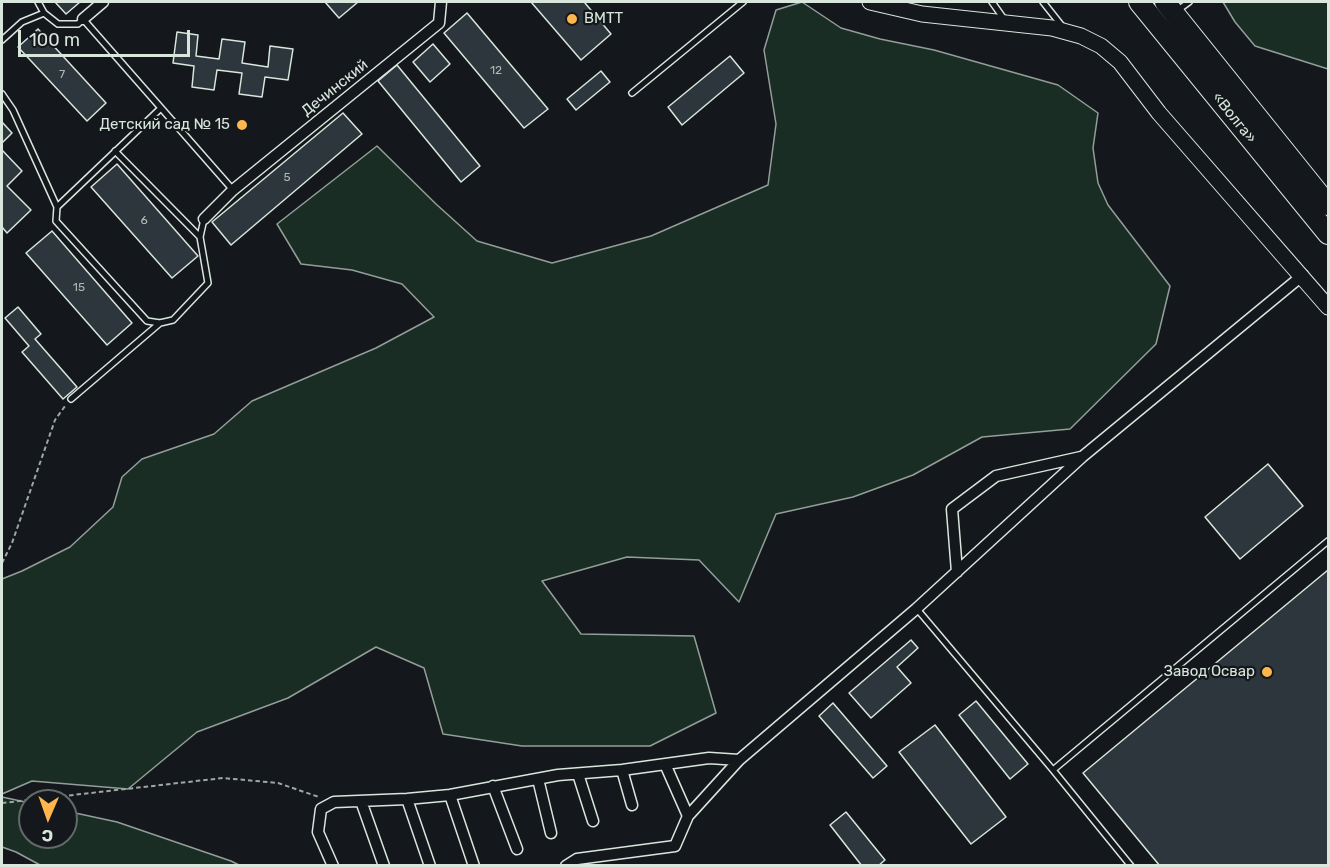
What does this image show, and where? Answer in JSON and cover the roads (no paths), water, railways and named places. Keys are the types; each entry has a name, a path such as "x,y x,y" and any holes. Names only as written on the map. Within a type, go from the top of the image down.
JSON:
{"highway":[{"name":"«Волга»","path":"1140,2 1329,234"},
{"name":"«Волга»","path":"1176,5 1329,205"}],"street":[{"path":"83,20 103,2"},
{"name":"Дечинский","path":"204,219 233,190 439,23 441,2"},
{"path":"870,2 922,14 1052,28 1081,36 1101,46 1120,62 1159,113 1329,307"},
{"path":"566,866 577,859 591,862 675,846 688,816 739,760 916,609 1082,457 1303,275"},
{"path":"957,572 952,509 996,476 1082,457"},
{"path":"333,866 318,832 321,809 334,802 450,795 538,779 709,758 739,760"},
{"path":"664,764 688,816"},
{"path":"622,770 632,805"},
{"path":"578,774 593,821"},
{"path":"538,779 551,833"},
{"path":"493,786 517,849"},
{"path":"450,795 474,866"},
{"path":"407,799 430,866"},
{"path":"361,801 384,866"}],"lane":[{"path":"38,2 44,14 58,24 78,24 83,20 233,190"},
{"path":"632,93 743,2"},
{"path":"992,2 1007,22"},
{"path":"1043,2 1066,32"},
{"path":"2,40 22,22 44,14"},
{"path":"2,94 13,110 57,207 56,221 147,321 160,323"},
{"path":"57,207 161,108"},
{"path":"115,151 200,237"},
{"name":"Дечинский","path":"72,399 160,323 173,320 208,283 200,237 204,219"},
{"path":"1053,770 1329,541"},
{"path":"916,609 1131,866"}],"place":[{"name":"ВМТТ","path":"572,19"},
{"name":"Детский сад № 15","path":"242,125"},
{"name":"Завод Освар","path":"1267,672"}]}
